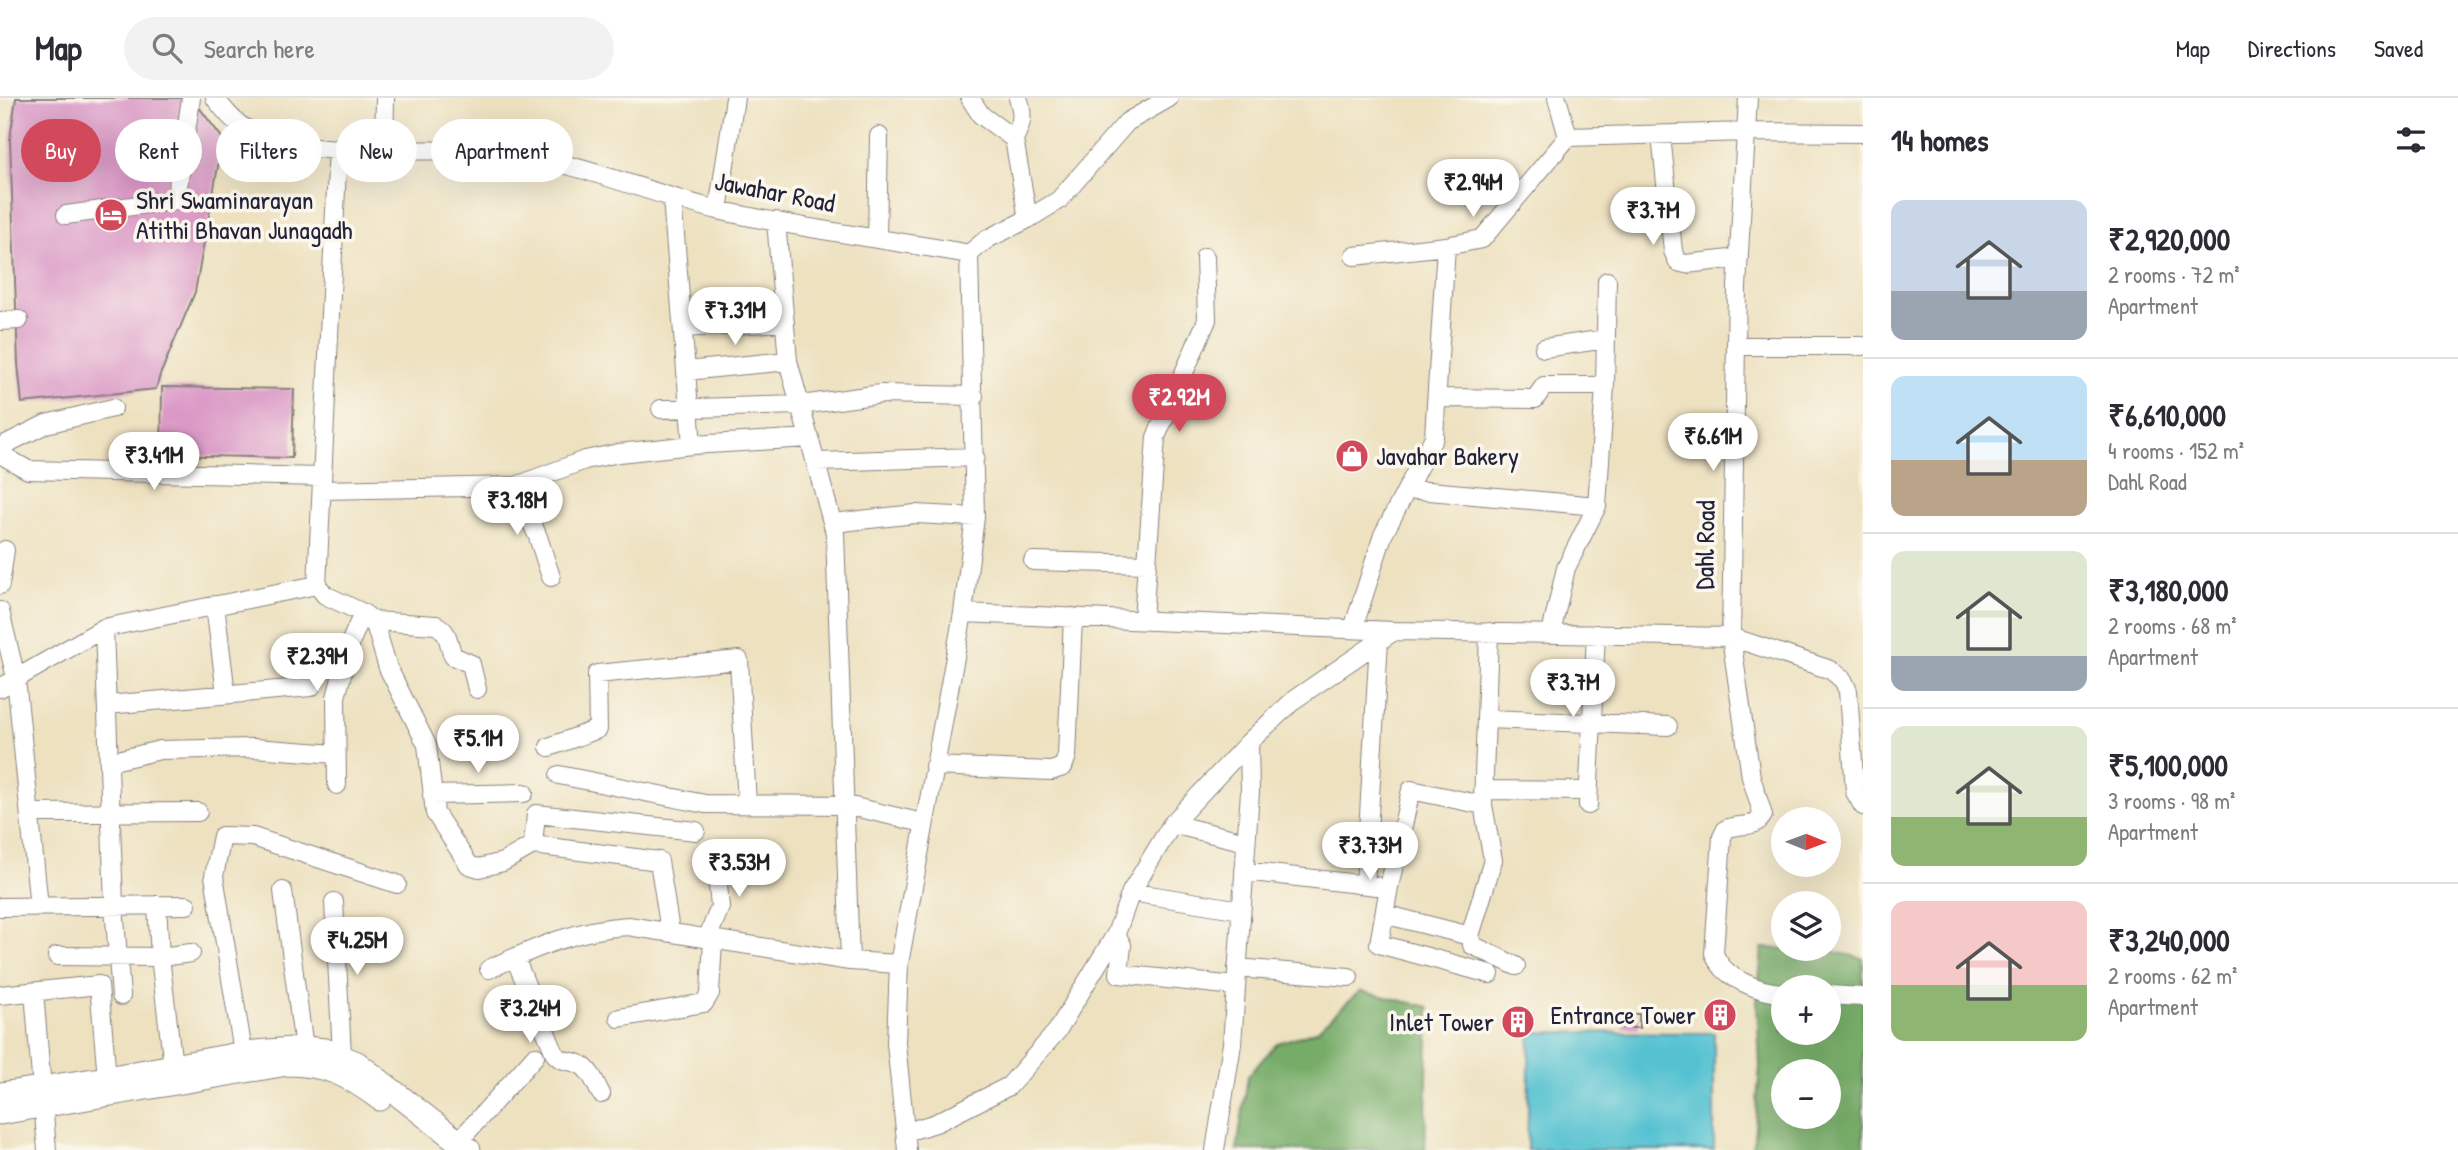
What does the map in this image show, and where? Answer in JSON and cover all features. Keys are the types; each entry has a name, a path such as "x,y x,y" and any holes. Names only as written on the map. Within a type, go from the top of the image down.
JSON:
{"main road":[{"path":"0,1094 41,1097 245,1062 304,1048 325,1050 357,1063 459,1147"},
{"path":"0,1113 41,1097 107,1078 173,1066 245,1062 310,1064 346,1076 459,1147"}],"street":[{"path":"66,215 176,200 191,98"},
{"name":"Jawahar Road","path":"215,98 241,125 275,141 336,148"},
{"path":"385,119 386,98"},
{"path":"718,210 735,98"},
{"path":"970,98 981,115 1014,139"},
{"path":"1018,98 1023,116 1014,139 1028,219"},
{"path":"1169,98 1127,121 1059,200 987,239 969,254 975,517 963,613 923,823 900,964 896,1043 906,1141 1009,1086 1057,1031 1115,934 1131,892 1172,824 1249,742 1294,699 1387,636"},
{"path":"1557,98 1568,137"},
{"name":"Dahl Road","path":"1748,98 1736,346 1731,637 1751,777 1763,815 1760,822 1732,826 1726,829 1722,836 1714,953 1717,964 1734,977 1771,992"},
{"path":"1354,256 1446,246 1482,239 1568,137 1747,132 1863,133"},
{"path":"1661,135 1673,251 1678,262 1686,264 1739,258"},
{"path":"877,237 879,136"},
{"name":"Jawahar Road","path":"417,151 490,151 528,156 718,210 969,254"},
{"path":"336,182 317,585 325,595 369,617 436,625 443,629 453,656 471,664 477,689"},
{"path":"672,198 692,445"},
{"path":"776,221 788,360 835,533 850,961"},
{"path":"1353,629 1383,535 1434,437 1446,246"},
{"path":"1143,620 1156,438 1207,320 1205,257"},
{"path":"1551,634 1566,568 1597,506 1605,386 1607,281"},
{"path":"0,321 19,320"},
{"path":"682,328 785,322"},
{"path":"1544,348 1606,339"},
{"path":"1736,346 1863,346"},
{"path":"686,371 788,360"},
{"path":"1437,398 1535,399 1544,386 1605,386"},
{"path":"661,409 801,405 881,394 974,396"},
{"path":"0,447 46,424 113,408"},
{"path":"0,454 28,470 322,483 516,486 584,460 619,453 692,445 810,438"},
{"path":"817,462 975,457"},
{"path":"516,486 538,537 551,577"},
{"path":"1407,489 1597,506"},
{"path":"833,523 915,514 975,517"},
{"path":"0,585 5,550"},
{"path":"1033,561 1147,564"},
{"path":"0,688 104,628 317,585"},
{"path":"215,605 226,694"},
{"path":"0,611 16,678 39,906"},
{"path":"963,613 1353,629 1387,636 1489,632 1731,637 1831,670 1843,680 1848,691 1855,792 1863,806"},
{"path":"337,785 335,697 351,641 369,617"},
{"path":"369,617 388,668 427,746 435,813 469,865 479,868 503,862 533,845 659,861 670,932"},
{"path":"934,766 1051,771 1063,767 1067,756 1073,617"},
{"path":"104,628 114,906 121,996"},
{"path":"1489,632 1483,798 1493,860 1470,936 1472,945 1516,966"},
{"path":"1490,974 1379,944 1411,790 1483,798 1588,798 1596,635"},
{"path":"1365,885 1387,636"},
{"path":"550,747 598,729 597,674 739,660 747,804"},
{"path":"107,705 310,687"},
{"path":"1486,719 1668,726"},
{"path":"1215,1150 1232,1044 1250,792 1249,742"},
{"path":"109,762 160,750 254,748 337,754"},
{"path":"559,775 705,804 846,804 923,823"},
{"path":"432,795 524,793"},
{"path":"30,813 198,811"},
{"path":"533,845 536,814 695,831"},
{"path":"1172,824 1246,842"},
{"path":"245,1062 214,876 222,836 253,837 397,884"},
{"path":"619,1018 704,1003 710,993 710,940 720,907 715,851"},
{"path":"1244,871 1389,887"},
{"path":"283,891 304,1048"},
{"path":"1131,892 1241,910"},
{"path":"334,902 342,1055"},
{"path":"158,905 160,957 173,1066"},
{"path":"0,907 187,905"},
{"path":"1384,914 1470,936"},
{"path":"489,969 573,934 628,926 850,961 900,964"},
{"path":"1115,934 1122,945 1119,974 1349,977"},
{"path":"57,956 160,957 191,953"},
{"path":"515,958 555,1054 561,1061 575,1063 587,1069 601,1094"},
{"path":"0,995 99,985 107,1078"},
{"path":"34,992 47,1150"},
{"path":"1841,996 1863,997"},
{"path":"459,1147 535,1056"}],"green space":[{"path":"1762,948 1771,948 1771,961 1841,961 1841,953 1863,958 1863,1150 1753,1150 1760,1066 1757,1003"},
{"path":"1360,991 1429,1007 1425,1150 1237,1150 1248,1076 1277,1043 1316,1031"}],"water":[{"path":"1530,1032 1714,1033 1714,1150 1527,1150"}],"building":[{"name":"Shri Swaminarayan Atithi Bhavan Junagadh","path":"16,98 192,98 216,130 216,177 195,292 156,389 22,403 18,364 10,139"},
{"path":"162,387 294,389 292,458 161,455"},
{"name":"Entrance Tower","path":"1728,1006 1729,1023 1713,1023 1712,1007"},
{"name":"Inlet Tower","path":"1518,1013 1524,1016 1527,1022 1524,1028 1518,1031 1512,1028 1509,1022 1512,1016"},
{"path":"1622,1014 1639,1014 1639,1028 1622,1028"}],"place":[{"name":"Shri Swaminarayan Atithi Bhavan Junagadh","path":"111,215"},
{"name":"Javahar Bakery","path":"1352,456"},
{"name":"Entrance Tower","path":"1720,1015"},
{"name":"Inlet Tower","path":"1518,1022"}]}
